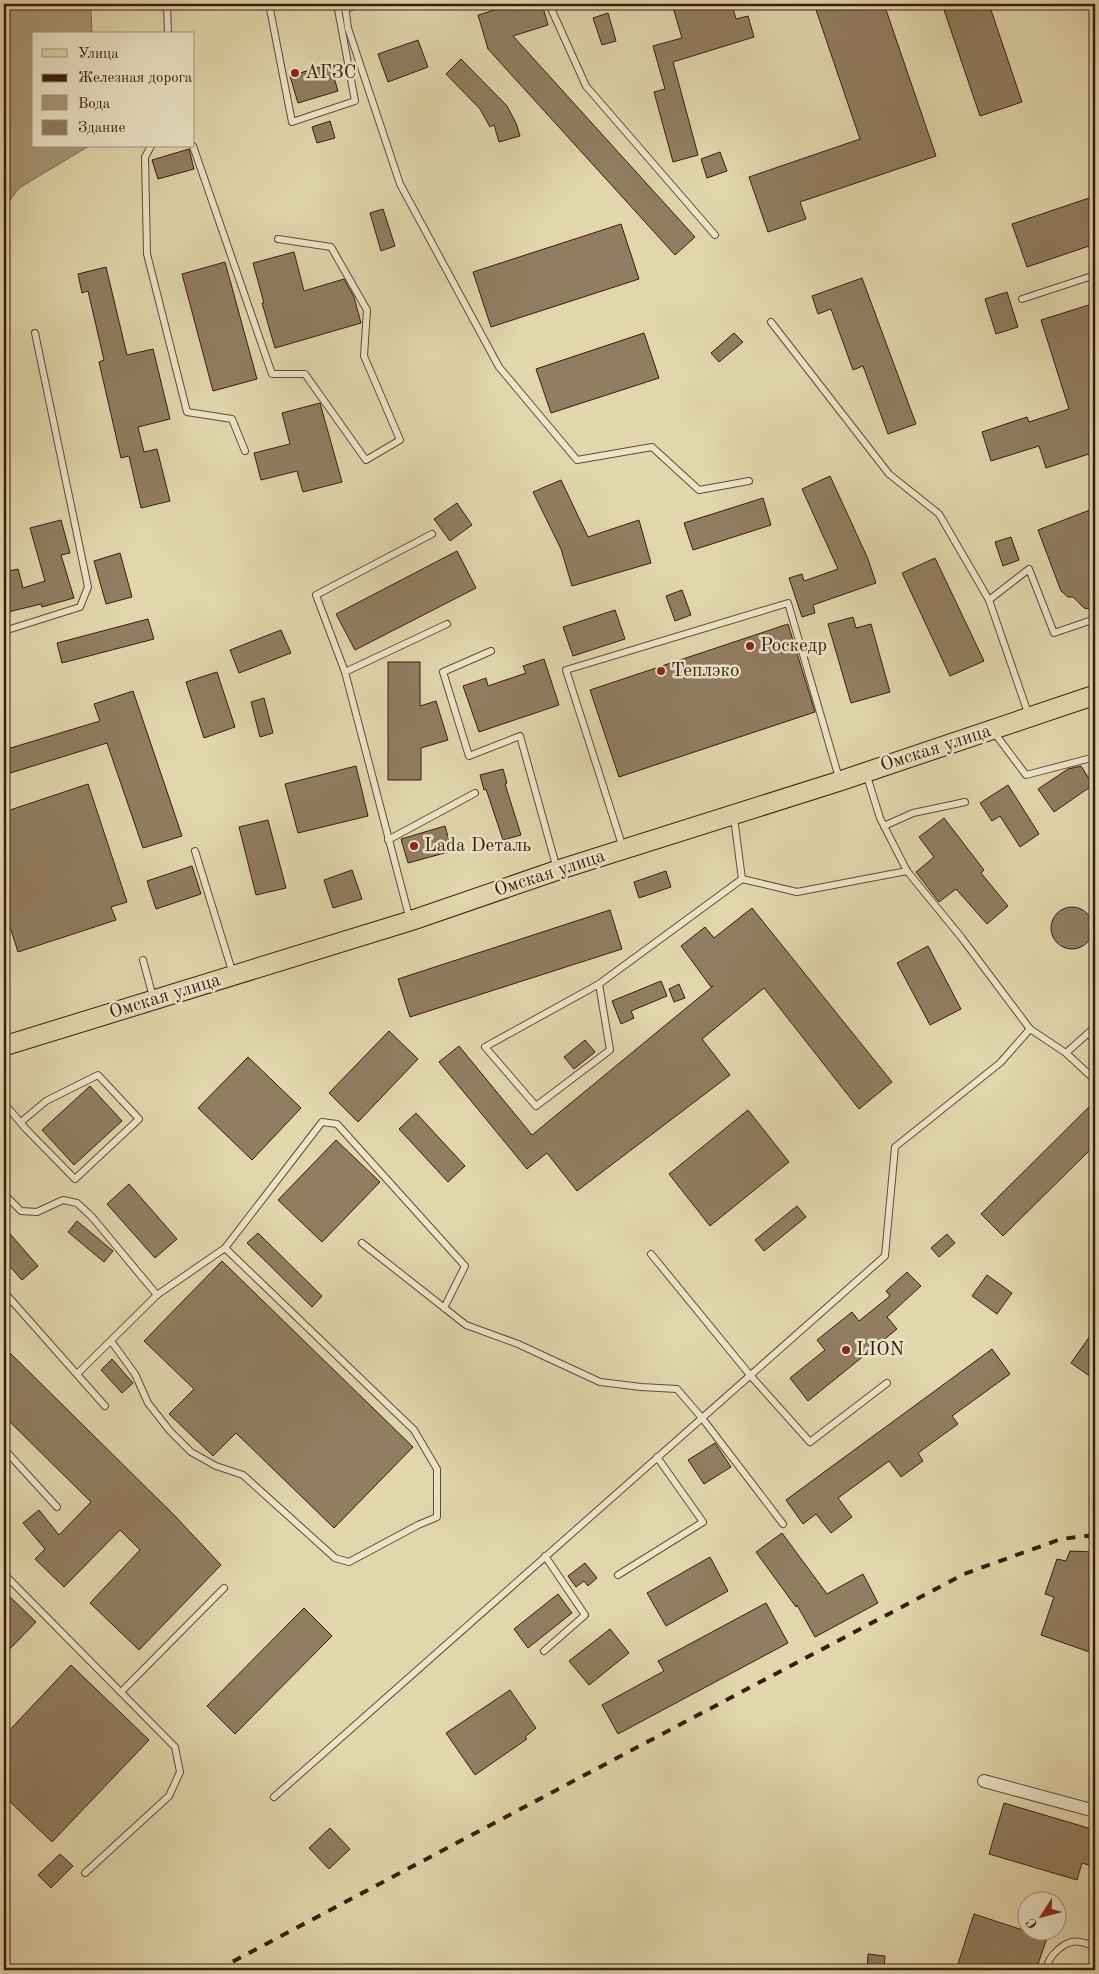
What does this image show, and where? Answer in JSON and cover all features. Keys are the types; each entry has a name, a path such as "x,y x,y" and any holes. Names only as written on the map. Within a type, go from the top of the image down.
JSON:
{"main road":[{"name":"Омская улица","path":"4,1046 410,921 558,870 840,781 1095,695"}],"street":[{"path":"984,1781 1095,1811"}],"lane":[{"path":"167,4 168,32"},
{"path":"269,4 292,122 355,101 342,4"},
{"path":"342,4 348,28 400,184 499,367 577,460 652,447 699,490 749,481"},
{"path":"549,4 586,86 715,235"},
{"path":"150,148 145,157 147,254 187,412 232,419 245,451"},
{"path":"194,148 272,374 305,374 366,460 400,440 364,356 367,310 331,247 278,239"},
{"path":"1022,299 1095,274"},
{"path":"771,322 889,474 939,514 989,600 1029,717"},
{"path":"4,631 80,607 88,586 34,332"},
{"path":"410,921 345,672 316,595 432,534"},
{"path":"989,600 1029,569 1054,633 1095,619"},
{"path":"623,850 566,670 788,603 840,781"},
{"path":"345,672 446,624"},
{"path":"491,651 443,672 469,756 520,736 558,870"},
{"path":"992,731 1026,775 1095,757"},
{"path":"866,772 880,818 907,871 961,937 1030,1029 1066,1053 1095,1080"},
{"path":"388,840 475,793"},
{"path":"884,826 913,813 965,802"},
{"path":"733,814 742,879"},
{"path":"195,851 233,976"},
{"path":"599,984 610,1050 536,1106 485,1047 599,984 742,879 797,892 907,871"},
{"path":"142,960 154,1000"},
{"path":"1066,1053 1095,1028"},
{"path":"274,1797 885,1256 895,1147 1000,1063 1030,1029"},
{"path":"1088,1034 1095,1040"},
{"path":"4,1103 21,1122 75,1179 139,1119 98,1075 46,1101 21,1122"},
{"path":"77,1374 157,1295 225,1248 322,1122 337,1124 465,1266 444,1308"},
{"path":"4,1194 21,1211 37,1212 63,1200 77,1203 92,1217 157,1295"},
{"path":"362,1243 466,1325 518,1344 600,1382 677,1389 702,1418 783,1524"},
{"path":"110,1341 135,1374 148,1403 170,1431 191,1452 216,1466 243,1475 334,1558 349,1562 418,1525 437,1517 437,1469 414,1430 225,1248"},
{"path":"651,1254 750,1375 810,1442 887,1383"},
{"path":"4,1292 105,1406"},
{"path":"4,1449 57,1507"},
{"path":"618,1575 703,1522 657,1457"},
{"path":"544,1651 585,1615 546,1556"},
{"path":"4,1574 175,1747 180,1772 169,1796 85,1873"},
{"path":"121,1692 224,1588"},
{"path":"1046,1970 1056,1952 1066,1944 1079,1941 1095,1947"}],"water":[{"path":"4,4 84,4 91,11 92,32 32,32 32,148 86,148 19,188 4,208"}],"building":[{"path":"515,4 542,4 548,25 513,36 695,237 675,255 488,49 478,15"},
{"path":"672,4 732,4 736,19 748,16 754,37 673,62 698,155 673,162 654,92 665,89 653,46 682,38"},
{"path":"814,4 884,4 936,156 800,202 806,219 768,232 749,177 860,139"},
{"path":"942,4 989,4 1022,102 980,116"},
{"path":"608,13 616,41 602,45 593,18"},
{"path":"418,40 428,67 388,82 378,54"},
{"path":"461,59 507,106 520,136 499,142 494,125 490,127 480,109 446,74"},
{"path":"330,64 338,91 298,103 290,76"},
{"path":"330,121 335,138 317,143 312,127"},
{"path":"189,149 194,169 158,179 152,160"},
{"path":"720,152 727,171 707,178 701,159"},
{"path":"1095,196 1095,244 1027,267 1012,224"},
{"path":"383,209 395,246 381,251 370,213"},
{"path":"621,224 639,279 491,327 473,272"},
{"path":"294,252 304,291 344,279 354,297 361,323 275,348 253,263"},
{"path":"225,262 257,379 213,391 182,274"},
{"path":"106,267 127,355 153,349 170,419 138,427 144,452 157,449 170,501 141,508 129,456 121,458 99,362 104,360 88,291 82,293 78,274"},
{"path":"862,278 916,424 888,434 863,366 853,370 831,309 818,314 812,296"},
{"path":"1007,292 1018,327 996,334 985,299"},
{"path":"1095,303 1095,452 1046,468 1039,446 991,461 982,432 1027,417 1029,422 1069,409 1041,320"},
{"path":"644,333 659,378 551,413 536,369"},
{"path":"734,333 743,342 719,362 711,353"},
{"path":"320,403 342,482 303,492 297,471 261,480 254,453 290,444 282,413"},
{"path":"830,476 868,559 876,583 813,605 815,613 802,617 789,578 802,574 804,581 838,569 802,489"},
{"path":"561,480 588,537 639,520 651,563 572,586 561,549 533,492"},
{"path":"763,498 771,525 693,550 684,523"},
{"path":"457,503 472,525 450,541 434,519"},
{"path":"1095,508 1095,601 1089,609 1084,608 1073,597 1068,597 1061,591 1038,530"},
{"path":"61,520 70,553 61,555 74,598 42,607 41,604 4,613 4,572 18,569 23,588 45,581 30,528"},
{"path":"1011,537 1019,560 1003,566 995,542"},
{"path":"457,551 476,588 355,650 336,614"},
{"path":"120,553 132,597 106,604 94,561"},
{"path":"935,558 984,661 950,676 902,573"},
{"path":"682,590 691,615 675,621 666,596"},
{"path":"615,610 625,639 573,656 563,627"},
{"path":"853,617 856,628 871,624 890,692 851,703 828,624"},
{"path":"148,619 154,639 62,663 57,643"},
{"path":"788,624 815,712 619,777 590,690"},
{"path":"281,630 291,653 239,673 230,650"},
{"path":"544,659 559,705 479,732 463,686 486,678 488,686 526,673 523,666"},
{"path":"388,662 420,662 420,706 436,701 448,740 421,748 421,780 388,780"},
{"path":"217,672 235,727 204,738 186,682"},
{"path":"133,691 182,836 143,848 107,743 4,775 4,750 100,721 94,704"},
{"path":"264,698 273,733 260,737 251,702"},
{"path":"356,766 368,816 298,833 285,784"},
{"path":"1081,766 1093,785 1054,812 1038,789 1068,769"},
{"path":"503,769 507,783 505,784 521,835 503,840 480,775"},
{"path":"88,784 127,902 111,907 116,920 18,952 4,908 4,812"},
{"path":"1008,785 1039,834 1020,847 1000,816 992,821 980,803"},
{"path":"944,818 984,870 981,873 1008,906 987,924 956,889 939,902 916,872 934,857 919,837"},
{"path":"268,820 286,888 256,895 239,827"},
{"path":"445,826 452,851 408,863 401,839"},
{"path":"192,866 201,894 156,909 147,881"},
{"path":"352,870 362,899 333,908 324,880"},
{"path":"666,871 671,887 639,898 634,882"},
{"path":"1076,907 1084,910 1090,916 1093,928 1090,940 1084,946 1068,949 1060,946 1054,940 1051,924 1054,916 1060,910"},
{"path":"752,908 892,1082 859,1109 764,988 702,1039 730,1075 577,1191 547,1153 527,1169 439,1062 459,1046 532,1135 713,986 711,987 681,946 705,927 714,938"},
{"path":"610,910 622,949 410,1017 398,979"},
{"path":"928,946 961,1009 930,1025 897,963"},
{"path":"661,981 667,996 631,1011 634,1018 621,1024 612,1001"},
{"path":"679,984 685,998 674,1002 669,989"},
{"path":"389,1031 418,1059 358,1122 329,1093"},
{"path":"585,1040 595,1052 574,1069 564,1057"},
{"path":"248,1057 301,1108 252,1160 198,1108"},
{"path":"90,1086 122,1121 74,1165 42,1130"},
{"path":"1095,1101 1095,1145 1003,1236 981,1214"},
{"path":"748,1110 789,1162 710,1226 669,1174"},
{"path":"416,1113 465,1166 448,1182 399,1129"},
{"path":"336,1140 380,1182 322,1242 278,1200"},
{"path":"129,1184 177,1239 155,1258 107,1204"},
{"path":"797,1206 806,1217 764,1251 755,1240"},
{"path":"77,1221 113,1251 104,1262 68,1232"},
{"path":"4,1227 38,1266 22,1280 4,1260"},
{"path":"258,1233 322,1296 312,1307 247,1243"},
{"path":"947,1234 955,1243 939,1257 931,1248"},
{"path":"222,1261 413,1447 334,1528 236,1433 213,1456 169,1414 194,1389 144,1341"},
{"path":"907,1272 921,1286 887,1317 897,1329 808,1401 790,1378 825,1350 817,1340 852,1312 859,1321 890,1296 886,1291"},
{"path":"987,1275 1012,1293 997,1314 972,1296"},
{"path":"1095,1329 1095,1380 1071,1363"},
{"path":"4,1347 175,1516 221,1565 139,1650 90,1603 140,1550 120,1530 64,1587 35,1559 45,1549 23,1523 39,1510 59,1535 91,1502 4,1416"},
{"path":"992,1349 1010,1374 952,1416 958,1424 918,1453 923,1461 901,1477 889,1461 838,1498 852,1517 831,1533 816,1514 803,1524 786,1500"},
{"path":"112,1359 133,1383 122,1393 101,1370"},
{"path":"715,1443 731,1467 704,1484 688,1460"},
{"path":"782,1533 827,1594 863,1574 878,1603 815,1637 797,1605 796,1607 756,1552"},
{"path":"1070,1551 1095,1552 1095,1654 1041,1635 1054,1597 1045,1594 1057,1559 1066,1561"},
{"path":"710,1557 728,1591 666,1626 647,1593"},
{"path":"585,1563 597,1578 588,1586 584,1581 576,1587 568,1576"},
{"path":"4,1591 36,1622 4,1655"},
{"path":"558,1594 572,1613 528,1648 514,1629"},
{"path":"766,1603 788,1643 618,1734 602,1705 664,1671 658,1661"},
{"path":"304,1608 332,1636 235,1734 207,1706"},
{"path":"610,1629 629,1653 589,1685 569,1661"},
{"path":"71,1665 149,1740 52,1842 4,1796 4,1736"},
{"path":"510,1690 536,1728 525,1737 527,1739 475,1775 446,1733"},
{"path":"1004,1803 1095,1830 1095,1867 1082,1863 1077,1880 989,1854"},
{"path":"330,1828 350,1849 329,1869 309,1848"},
{"path":"60,1854 73,1866 51,1888 38,1875"},
{"path":"974,1914 1016,1928 1016,1942 1046,1942 1036,1970 956,1970"},
{"path":"868,1954 885,1956 884,1970 867,1970"}],"railway":[{"path":"217,1970 964,1574 1061,1539 1095,1535"}],"place":[{"name":"АГЗС","path":"295,73"},
{"name":"Роскедр","path":"750,646"},
{"name":"Теплэко","path":"661,671"},
{"name":"Lada Dеталь","path":"414,846"},
{"name":"LION","path":"846,1350"}]}
